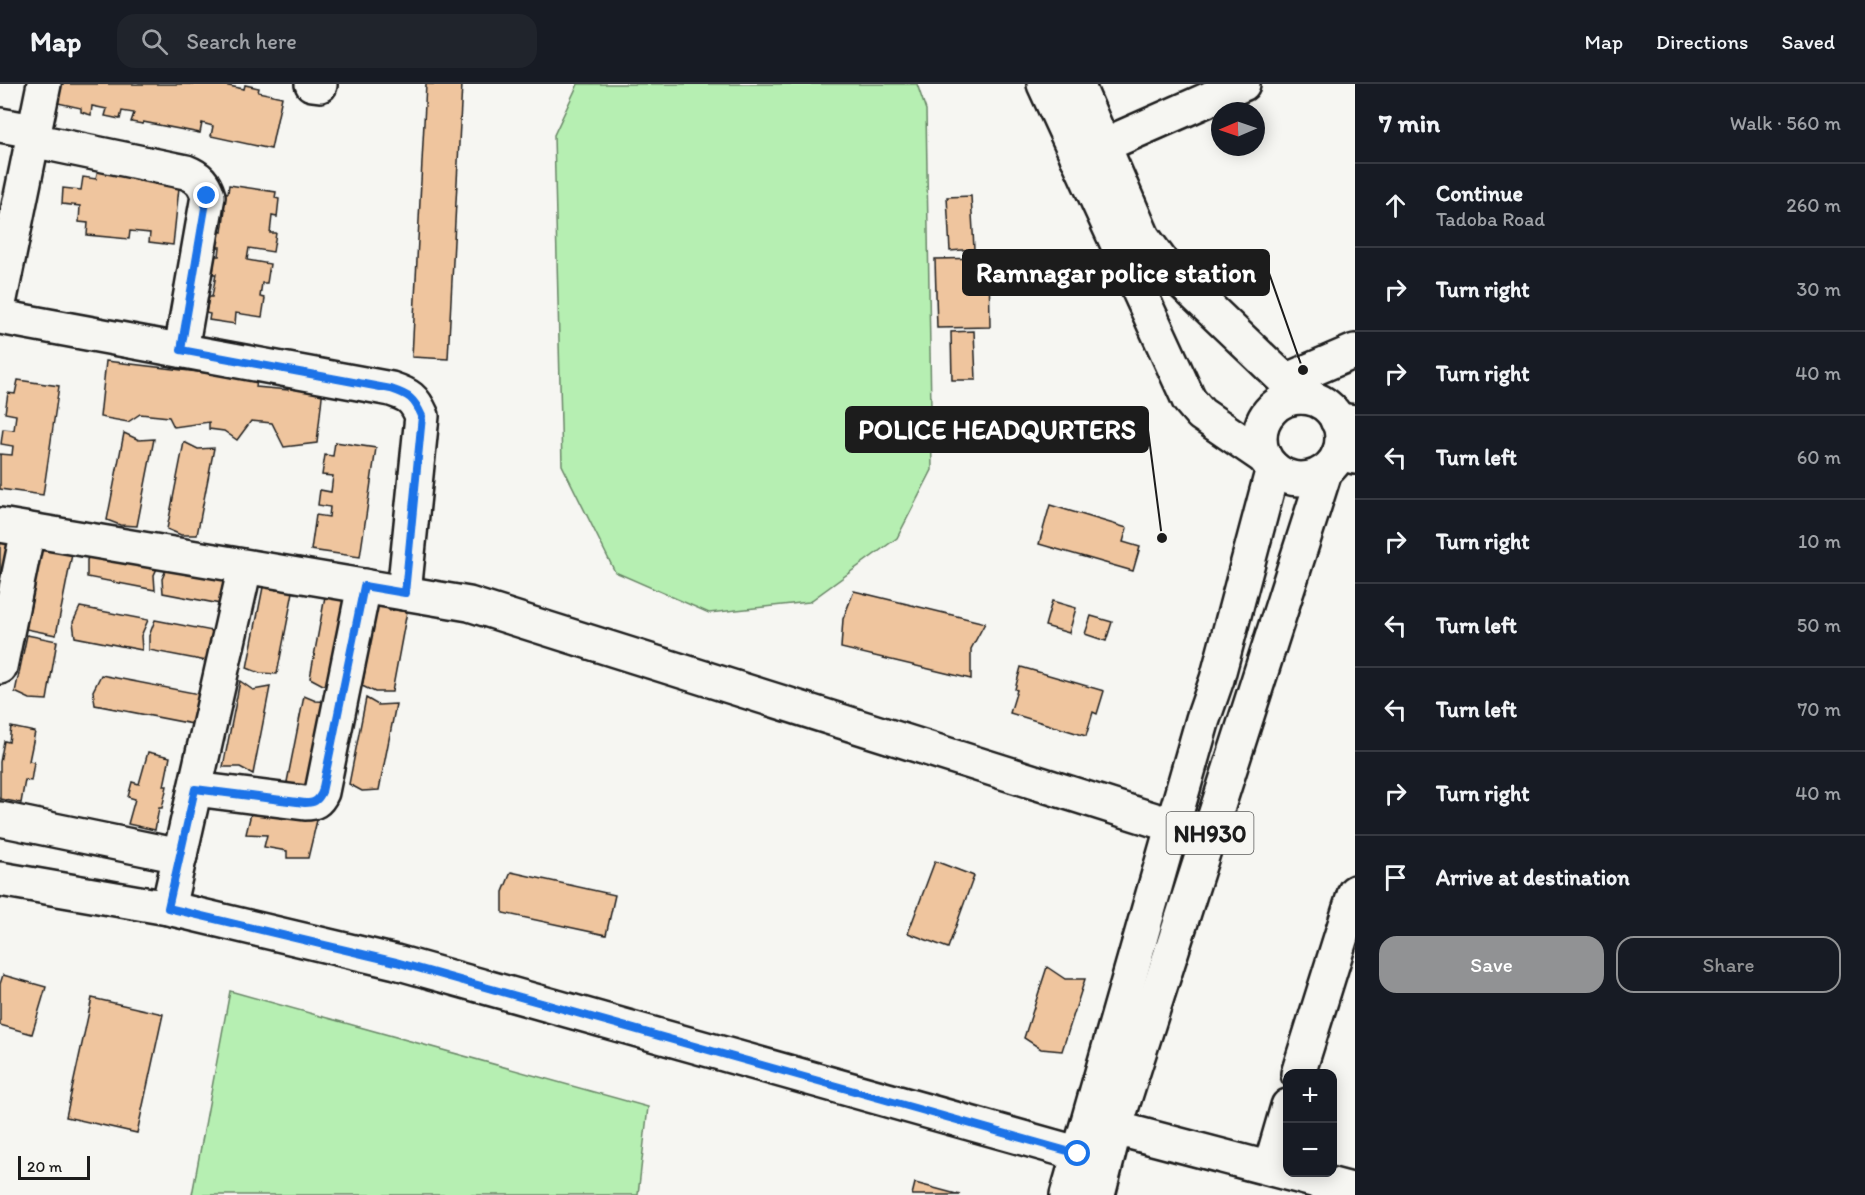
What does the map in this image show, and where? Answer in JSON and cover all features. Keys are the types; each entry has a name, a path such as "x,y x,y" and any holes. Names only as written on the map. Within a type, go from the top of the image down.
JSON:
{"main road":[{"path":"1,285 44,84"},
{"name":"NH930","path":"1044,84 1090,150 1143,237 1162,263 1294,389 1322,403 1346,421 1340,461 1115,1128 1067,1195"},
{"name":"NH930","path":"1077,84 1090,150 1188,400 1200,414 1287,477 1300,479 1313,477 1340,461"},
{"path":"1090,150 1243,84"},
{"path":"0,125 33,136 186,172 196,176 204,184 207,196 181,350"},
{"path":"0,317 405,393 416,402 422,416 405,593"},
{"path":"1294,389 1355,351"},
{"name":"NH930","path":"1098,1195 1092,1158 1174,825 1203,719 1217,679 1269,462 1261,448 1260,434 1263,421 1271,409 1282,401 1295,397 1294,389"},
{"path":"0,667 14,527 469,604 1174,825"},
{"path":"168,908 245,567"},
{"path":"195,789 305,803 313,803 319,799 364,586"},
{"path":"0,819 180,856"},
{"path":"0,879 168,908 396,962 1092,1158"},
{"path":"1300,1069 1355,892"},
{"path":"1270,1168 1283,1121"},
{"path":"1115,1128 1355,1191"}],"green space":[{"path":"578,84 917,84 926,110 932,470 897,538 809,602 709,613 615,572 562,465 554,135"},
{"path":"230,991 648,1107 638,1195 192,1195"}],"building":[{"path":"62,84 219,84 244,89 245,85 259,88 258,92 282,97 271,149 211,136 213,126 202,123 200,133 143,122 143,124 131,122 134,113 122,111 120,119 105,116 107,109 92,106 91,115 81,112 81,108 58,103"},
{"path":"426,84 462,84 448,359 412,357"},
{"path":"98,169 140,174 139,181 157,183 180,178 173,245 149,242 150,233 130,231 129,239 87,235 88,223 79,222 80,206 62,204 63,188 81,190 83,177 96,179"},
{"path":"229,185 276,192 275,198 279,199 277,217 272,216 270,233 276,233 273,252 249,248 247,260 270,264 267,283 262,283 260,297 265,298 262,317 236,313 235,324 209,320 210,314 206,313 209,297 212,297 216,274 213,274 215,256 219,256 220,247 216,247 218,231 222,232 225,209 222,208 224,192 228,193"},
{"path":"971,196 974,249 950,251 947,197"},
{"path":"989,258 990,327 937,328 935,259"},
{"path":"974,331 976,380 952,380 951,332"},
{"path":"106,361 257,379 256,387 288,390 289,382 323,387 317,443 284,447 272,423 251,421 237,440 224,431 209,429 209,422 174,427 169,417 140,414 128,422 100,417"},
{"path":"18,380 59,386 43,495 0,489 0,454 12,455 13,446 1,444 3,429 14,430 16,415 5,413 8,393 15,394"},
{"path":"124,433 139,440 154,439 137,526 120,525 107,520"},
{"path":"184,442 198,449 214,448 197,535 181,535 167,529"},
{"path":"335,442 376,448 360,557 311,550 316,515 329,517 330,507 318,505 320,490 331,492 333,476 322,475 325,455 333,456"},
{"path":"1050,505 1127,528 1123,542 1140,547 1133,571 1039,544"},
{"path":"0,534 18,540 0,626"},
{"path":"43,543 73,549 56,635 26,629"},
{"path":"93,547 161,560 154,575 155,590 87,577 87,560"},
{"path":"169,563 237,577 231,606 163,593 162,579"},
{"path":"264,582 276,590 294,587 277,674 260,673 247,668"},
{"path":"326,591 341,599 356,598 339,684 323,685 310,678"},
{"path":"854,591 985,623 971,649 971,679 841,648 843,619"},
{"path":"378,600 390,611 408,606 392,692 375,692 362,686"},
{"path":"1052,601 1076,608 1069,633 1045,626"},
{"path":"80,607 148,620 141,636 142,650 75,637 73,622"},
{"path":"1091,616 1112,622 1106,641 1085,634"},
{"path":"155,620 223,633 217,663 149,650 149,636"},
{"path":"27,635 57,641 47,700 30,699 15,692"},
{"path":"1021,667 1104,691 1097,714 1093,712 1086,736 1010,713"},
{"path":"101,675 199,694 193,724 95,705 93,691"},
{"path":"240,681 253,690 270,687 253,774 240,767 223,767"},
{"path":"304,696 316,701 334,702 317,788 300,790 287,782"},
{"path":"366,698 378,705 396,704 379,790 362,791 349,784"},
{"path":"11,727 35,732 29,761 34,762 31,781 25,780 21,803 0,799 0,762 4,741 9,742"},
{"path":"148,752 170,757 164,786 167,786 162,808 159,808 155,830 128,824 135,799 128,797 132,782 139,784"},
{"path":"254,801 318,816 308,858 287,858 287,851 264,847 267,835 246,834"},
{"path":"935,861 974,876 948,948 908,933"},
{"path":"511,872 615,895 606,935 503,913 503,892"},
{"path":"1047,967 1065,979 1085,979 1062,1051 1041,1049 1024,1038"},
{"path":"3,975 46,987 32,1034 0,1025 0,984"},
{"path":"92,998 163,1014 137,1133 66,1117"},
{"path":"915,1183 960,1195 912,1195"}],"place":[{"name":"Ramnagar police station","path":"1303,370"},
{"name":"POLICE HEADQURTERS","path":"1162,538"}],"route":[{"path":"207,196 181,350 391,389 405,393 416,402 422,416 405,593 364,586 319,799 313,803 305,803 195,789 168,908 396,962 1078,1154"}]}
